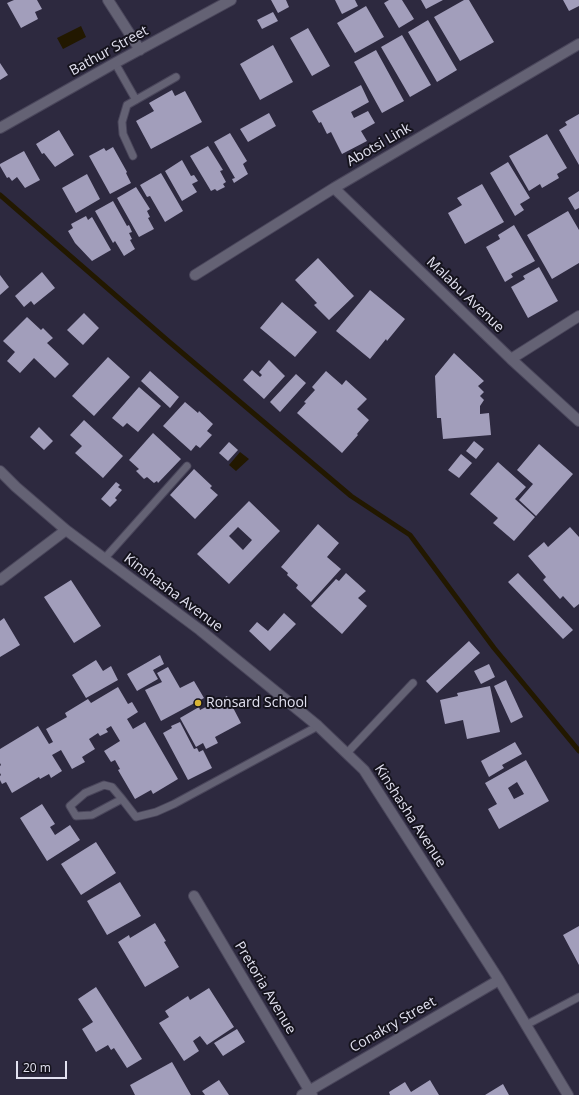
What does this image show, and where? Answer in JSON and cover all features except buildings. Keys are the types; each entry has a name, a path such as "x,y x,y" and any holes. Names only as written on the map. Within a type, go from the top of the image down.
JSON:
{"street":[{"path":"108,0 140,50"},
{"name":"Bathur Street","path":"0,128 231,0"},
{"name":"Abotsi Link","path":"195,275 334,188 579,44"},
{"name":"Malabu Avenue","path":"334,188 511,359 579,421"},
{"path":"511,359 579,316"},
{"name":"Kinshasha Avenue","path":"0,471 16,487 66,530 200,630 318,726 364,770 499,980 568,1095"},
{"path":"0,580 66,530"},
{"name":"Pretoria Avenue","path":"194,896 308,1094"},
{"name":"Conakry Street","path":"308,1094 499,980"}],"lane":[{"path":"115,63 136,100"},
{"path":"133,156 123,134 122,122 127,105 176,77"},
{"path":"104,559 187,466"},
{"path":"347,753 413,683"},
{"path":"122,799 92,815 76,816 70,806 85,793 104,785 112,787 122,799 136,816 156,812 174,804 318,726"},
{"path":"526,1025 579,997"}],"shaded area":[{"path":"81,26 86,37 63,49 57,38"},
{"path":"240,452 249,459 236,471 229,465"}],"waterway":[{"path":"0,195 167,340 351,496 410,535 494,648 579,751"}],"place":[{"name":"Ronsard School","path":"198,703"}]}
